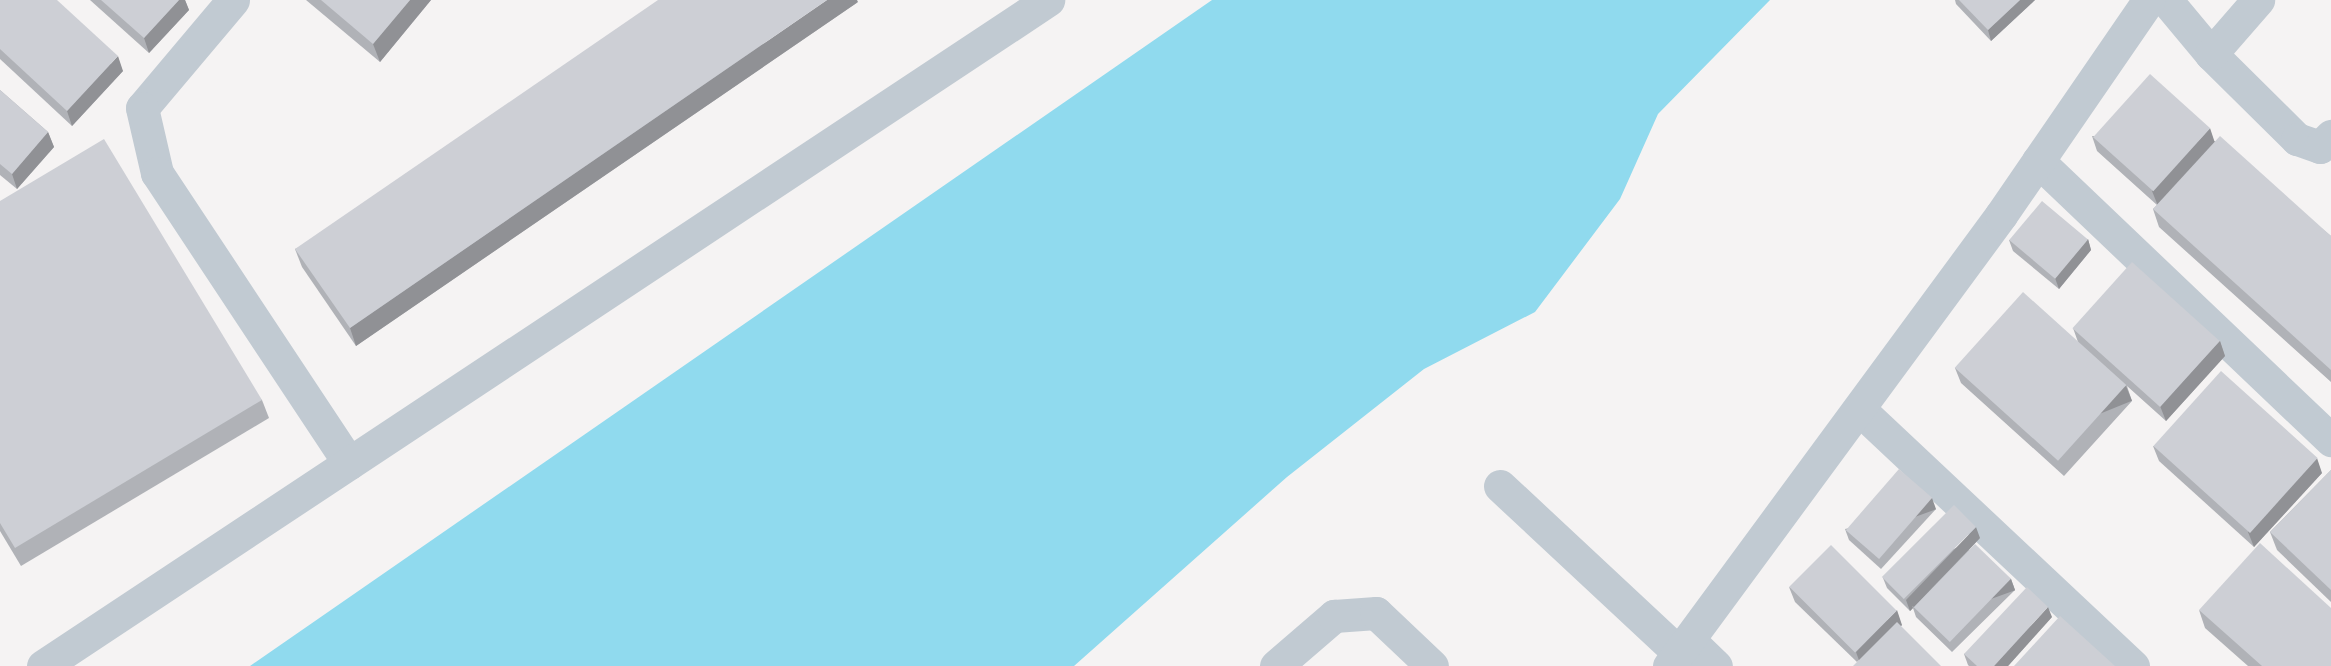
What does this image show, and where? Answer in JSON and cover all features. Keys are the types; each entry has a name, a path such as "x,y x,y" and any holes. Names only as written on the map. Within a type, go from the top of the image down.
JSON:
{"street":[{"path":"233,0 142,108 157,173 350,463"},
{"path":"43,666 1048,0"},
{"path":"1680,654 2038,161 2149,0"},
{"path":"2166,0 2211,54 2297,139 2320,147 2331,136"},
{"path":"2211,54 2258,0"},
{"path":"2038,161 2331,440"},
{"path":"1858,410 2133,666"},
{"path":"1500,486 1680,654 1716,666"},
{"path":"1276,666 1334,616 1376,613 1432,666"}],"water":[{"path":"1212,0 1770,0 1658,114 1620,199 1535,312 1424,369 1287,477 1074,666 250,666"}],"building":[{"path":"0,0 57,0 118,56 67,111 0,49"},
{"path":"101,0 179,0 144,38"},
{"path":"321,0 410,0 373,44"},
{"path":"658,0 827,0 350,328 295,249"},
{"path":"1959,0 2020,0 1988,30"},
{"path":"2150,74 2210,128 2153,191 2093,137"},
{"path":"0,90 48,132 12,174 0,164"},
{"path":"2220,136 2331,236 2331,370 2153,209"},
{"path":"104,139 262,400 15,548 0,523 0,201"},
{"path":"2042,201 2088,240 2055,279 2009,240"},
{"path":"2132,262 2220,341 2160,407 2072,328"},
{"path":"2023,292 2126,385 2058,461 1955,368"},
{"path":"2221,371 2318,458 2250,533 2153,446"},
{"path":"1899,469 1932,498 1879,559 1846,530"},
{"path":"2331,470 2331,590 2270,532"},
{"path":"1954,505 1976,527 1904,599 1882,577"},
{"path":"2260,543 2331,608 2331,666 2262,666 2199,610"},
{"path":"1975,544 2011,579 1950,642 1914,607"},
{"path":"1831,545 1897,611 1855,652 1789,587"},
{"path":"2027,587 2048,607 1994,666 1977,666 1964,654"},
{"path":"2060,616 2115,666 2014,666"},
{"path":"1897,622 1941,666 1853,666"}]}
